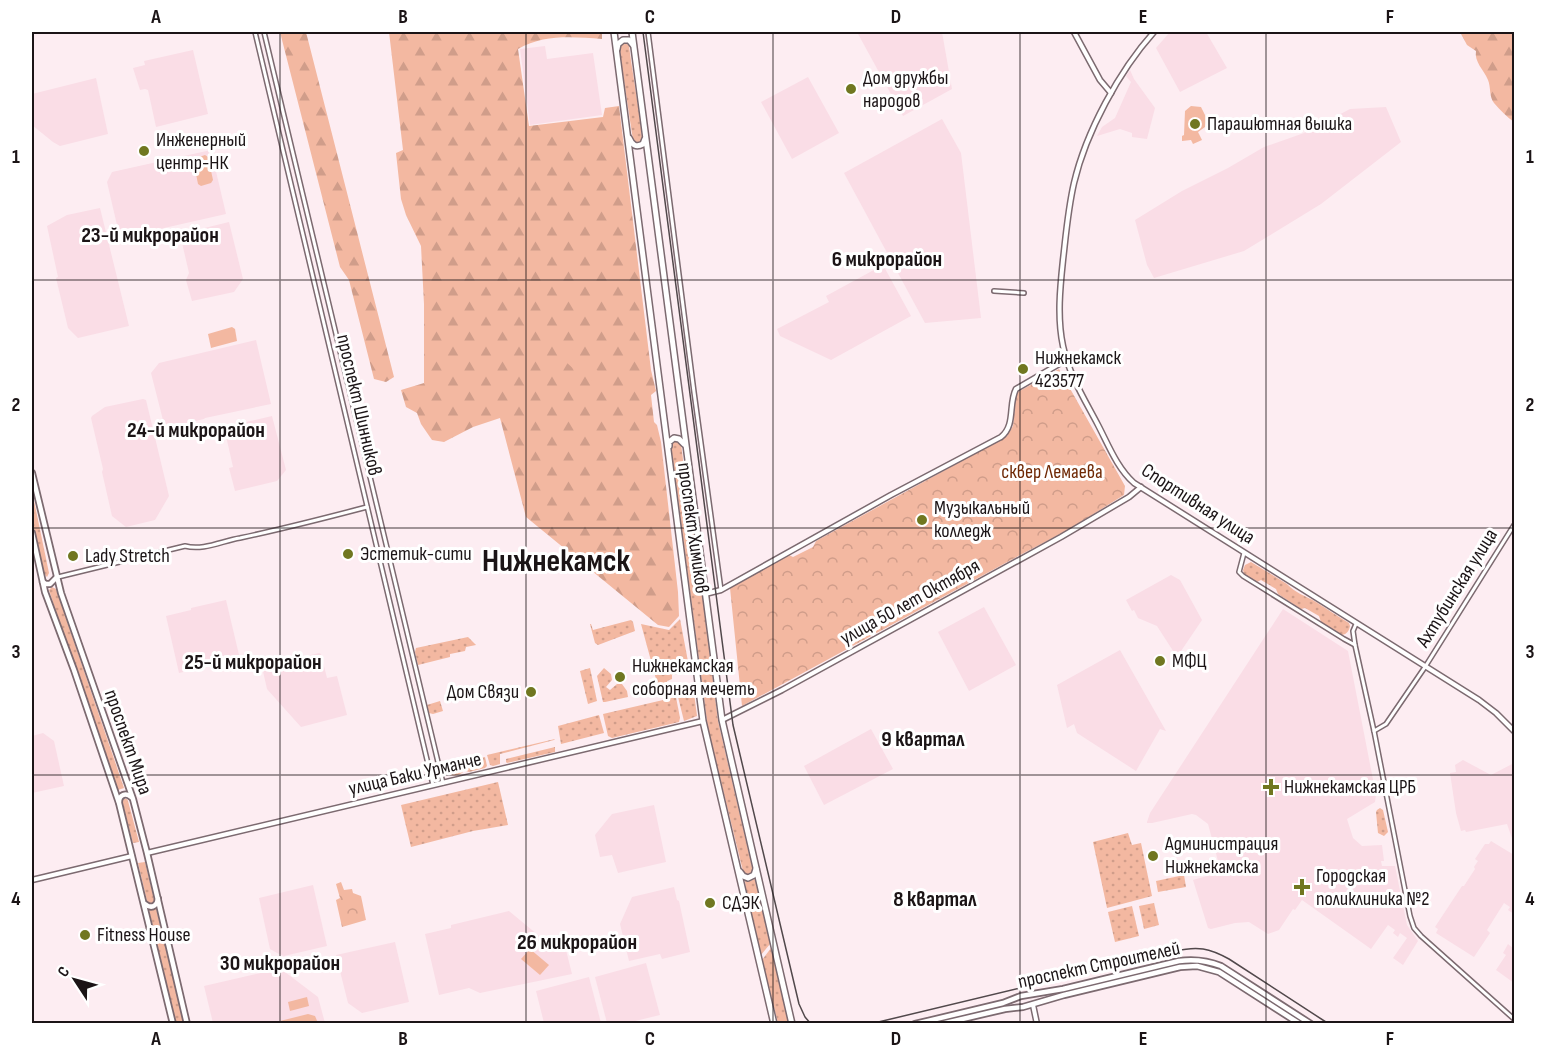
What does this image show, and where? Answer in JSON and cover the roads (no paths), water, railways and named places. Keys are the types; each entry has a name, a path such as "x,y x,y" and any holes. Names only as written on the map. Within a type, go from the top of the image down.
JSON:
{"main road":[{"name":"проспект Химиков","path":"614,32 703,721 774,1023"},
{"name":"проспект Химиков","path":"632,32 722,720 792,1023"},
{"path":"616,52 618,44 623,39 629,40 633,46"},
{"path":"628,137 632,144 638,146 644,142 646,136"},
{"path":"668,450 672,439 676,437 686,448"},
{"name":"проспект Мира","path":"32,473 33,488 56,578 133,799 187,1023"},
{"name":"проспект Мира","path":"32,535 42,580 119,803 173,1023"},
{"path":"42,580 45,584 49,584 56,578"},
{"path":"119,803 124,794 133,799"},
{"name":"улица Баки Урманче","path":"133,856 147,853"},
{"path":"738,868 743,876 748,878 754,875 756,866"},
{"path":"144,901 147,906 152,907 157,904 158,898"},
{"name":"проспект Строителей","path":"915,1023 1003,1003 1021,996 1063,989 1188,960 1205,961 1221,966 1311,1023"},
{"name":"проспект Строителей","path":"941,1023 1033,1005 1064,995 1180,967 1197,966 1225,975 1300,1023"},
{"path":"1046,991 1051,995 1049,1000"},
{"path":"1021,996 1017,1004 1023,1007"}],"street":[{"name":"проспект Шинников","path":"255,32 433,785"},
{"name":"проспект Шинников","path":"264,32 443,783"},
{"path":"648,32 721,590"},
{"path":"1074,32 1100,80 1110,93"},
{"name":"Спортивная улица","path":"1154,32 1126,67 1110,93 1090,135 1074,182 1066,227 1060,304 1062,344 1066,360 1121,468 1130,479 1356,624"},
{"path":"994,291 1024,293"},
{"path":"705,594 721,590 1000,437 1009,426 1016,389 1066,360"},
{"name":"улица 50 лет Октября","path":"722,720 782,690 1052,541 1129,497 1141,487"},
{"path":"56,578 185,546 201,547 249,537 367,507"},
{"name":"Ахтубинская улица","path":"1374,731 1386,724 1515,525"},
{"path":"1244,553 1239,572 1243,576 1355,645"},
{"path":"1356,624 1353,632 1355,645 1414,927 1421,936 1515,1019"},
{"name":"Ахтубинская улица","path":"1356,624 1485,704 1515,731"},
{"name":"улица Баки Урманче","path":"147,853 703,721"},
{"path":"32,880 133,856"},
{"path":"1033,1005 1037,1023"}],"tram line":[{"path":"643,32 733,725 799,1004 811,1024"},
{"path":"870,1024 1175,951 1197,948 1215,952 1229,959 1329,1024"}],"place":[{"name":"Дом дружбы народов","path":"851,89"},
{"name":"Парашютная вышка","path":"1195,124"},
{"name":"Инженерный центр-НК","path":"144,151"},
{"name":"Нижнекамск 423577","path":"1023,369"},
{"name":"Музыкальный колледж","path":"922,520"},
{"name":"Эстетик-сити","path":"348,554"},
{"name":"Lady Stretch","path":"73,556"},
{"name":"МФЦ","path":"1160,661"},
{"name":"Нижнекамская соборная мечеть","path":"620,677"},
{"name":"Дом Связи","path":"531,692"},
{"name":"Нижнекамская ЦРБ","path":"1271,787"},
{"name":"Администрация Нижнекамска","path":"1153,856"},
{"name":"Городская поликлиника №2","path":"1302,887"},
{"name":"СДЭК","path":"710,903"},
{"name":"Fitness House","path":"85,935"}],"district":[{"name":"23-й микрорайон","path":"150,235"},
{"name":"6 микрорайон","path":"887,259"},
{"name":"24-й микрорайон","path":"196,430"},
{"name":"Нижнекамск","path":"556,561"},
{"name":"25-й микрорайон","path":"253,662"},
{"name":"9 квартал","path":"923,739"},
{"name":"8 квартал","path":"935,899"},
{"name":"26 микрорайон","path":"577,942"},
{"name":"30 микрорайон","path":"280,963"}],"park label":[{"name":"сквер Лемаева","path":"1052,472"}]}
